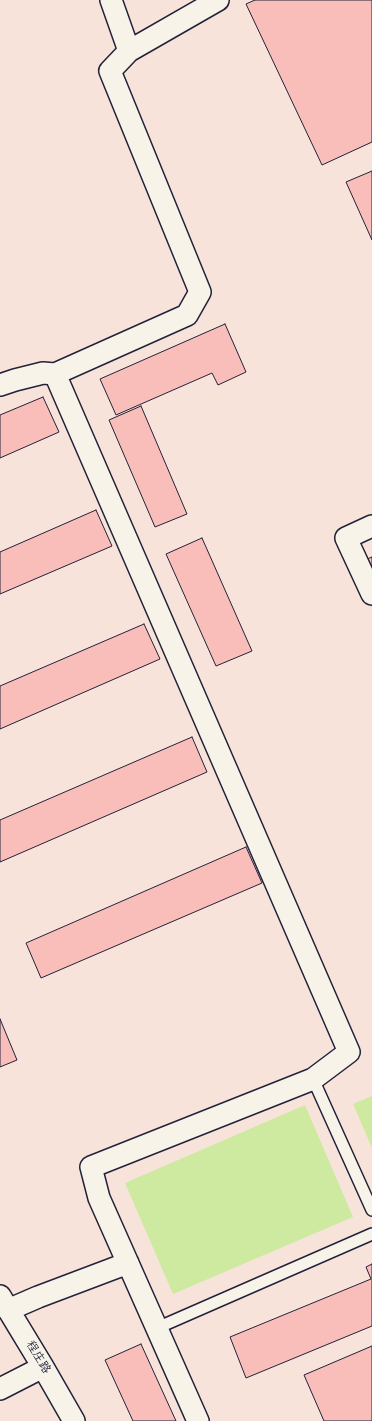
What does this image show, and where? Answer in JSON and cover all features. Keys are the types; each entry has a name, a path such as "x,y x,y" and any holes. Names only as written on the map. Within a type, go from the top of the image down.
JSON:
{"street":[{"path":"111,0 129,51"},
{"path":"0,385 42,373 55,374 187,315 200,292 110,71 129,51 218,0"},
{"path":"55,374 349,1052 313,1078 91,1167 99,1198 198,1421"},
{"path":"372,526 346,538 372,594"},
{"path":"4,1303 38,1297 128,1263"},
{"name":"程庄路","path":"4,1303 74,1421"},
{"path":"0,1389 43,1367"}],"lane":[{"path":"313,1078 372,1210"},
{"path":"157,1328 372,1234"}],"green space":[{"path":"372,1096 372,1148 353,1104"},
{"path":"305,1105 353,1217 173,1294 125,1183"}],"building":[{"path":"255,0 372,0 372,142 322,165 246,4"},
{"path":"372,171 372,240 346,182"},
{"path":"225,324 246,372 218,385 212,373 116,415 100,379"},
{"path":"43,397 59,432 0,458 0,415"},
{"path":"141,406 187,514 155,527 109,420"},
{"path":"96,510 112,546 0,594 0,552"},
{"path":"202,538 252,651 216,666 166,554"},
{"path":"372,557 372,575 365,560"},
{"path":"144,624 160,659 0,729 0,686"},
{"path":"192,737 207,772 0,862 0,820"},
{"path":"246,847 262,883 41,978 26,943"},
{"path":"0,1019 17,1060 0,1067"},
{"path":"372,1264 372,1326 246,1378 230,1337 371,1279 366,1267"},
{"path":"141,1344 176,1421 133,1421 105,1360"},
{"path":"372,1346 372,1421 324,1421 304,1375"}]}
